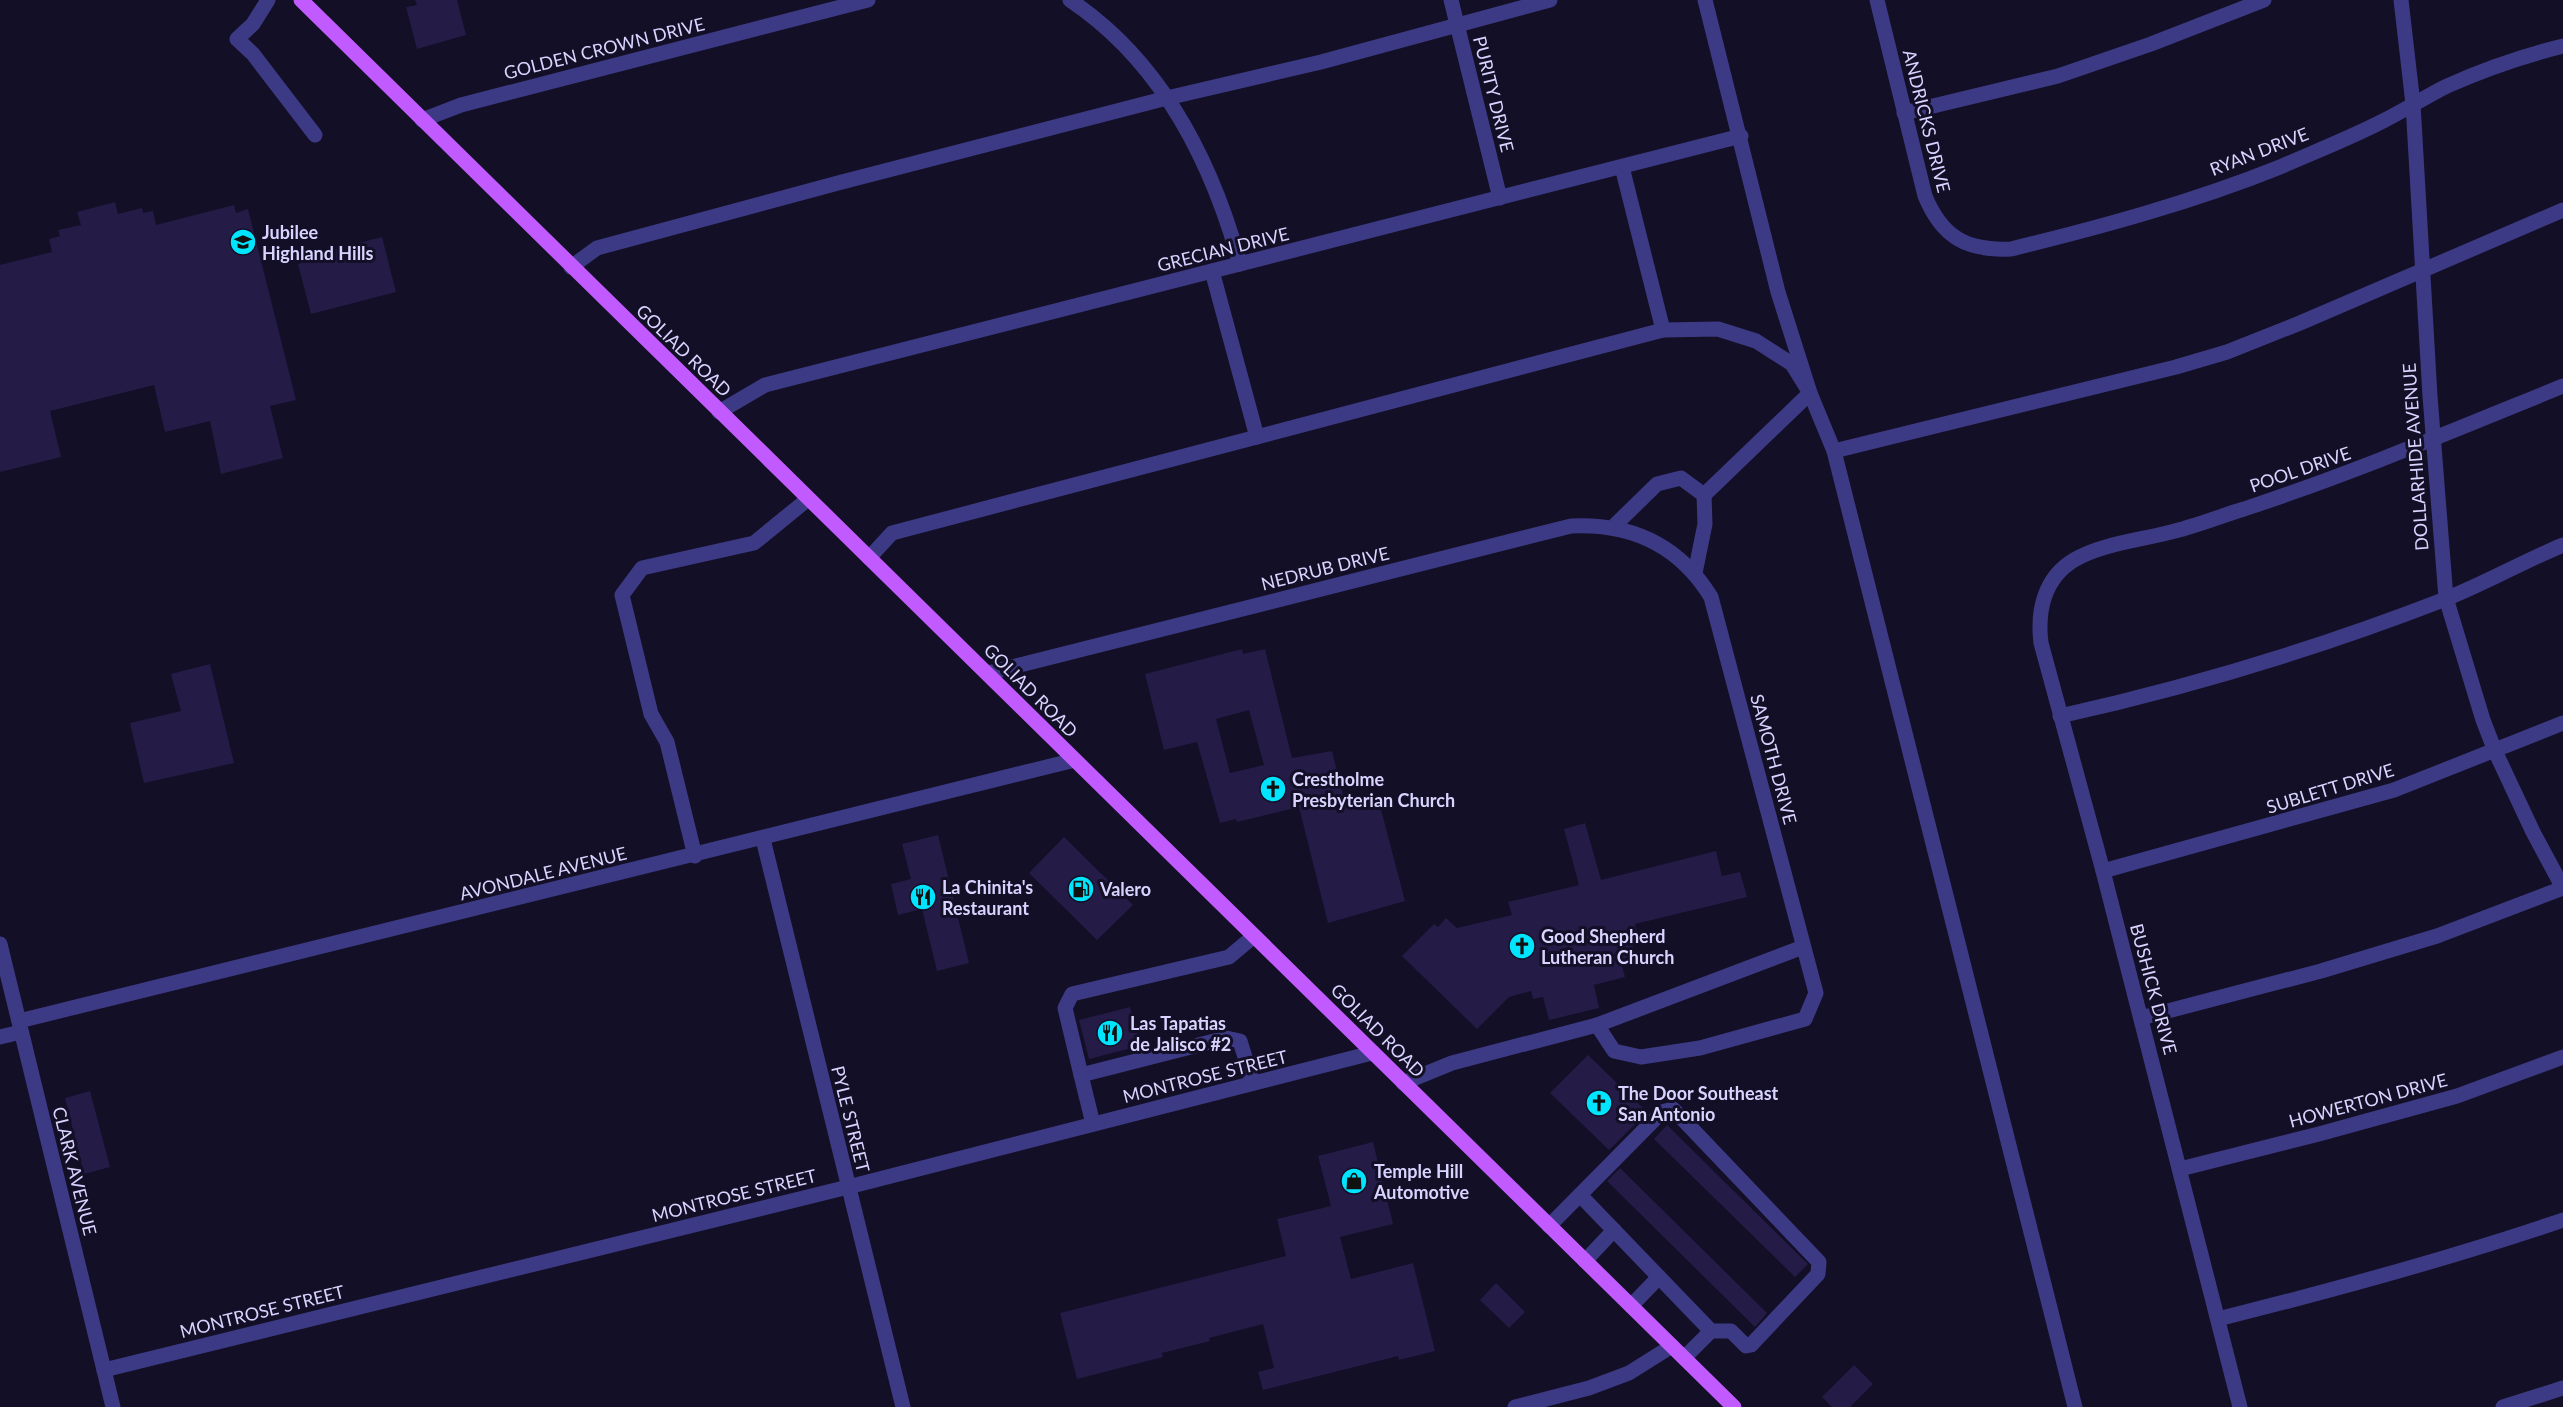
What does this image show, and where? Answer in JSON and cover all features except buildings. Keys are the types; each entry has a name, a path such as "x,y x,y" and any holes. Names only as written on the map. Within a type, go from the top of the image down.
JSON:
{"main road":[{"name":"GOLIAD ROAD","path":"301,0 1734,1407"}],"street":[{"path":"268,0 253,24 237,39 253,54 315,135"},
{"name":"GOLDEN CROWN DRIVE","path":"422,120 461,105 868,0"},
{"path":"1070,0 1114,36 1167,98 1193,139 1232,236 1240,264"},
{"name":"PURITY DRIVE","path":"1450,0 1500,198"},
{"path":"571,267 597,248 826,186 1167,98 1321,62 1550,0"},
{"path":"1705,0 1741,136 1778,292 1810,393 1834,451 2075,1407"},
{"name":"ANDRICKS DRIVE","path":"1877,0 1925,196 1933,215 1943,228 1959,240"},
{"path":"1904,113 2058,76 2161,40 2264,0"},
{"name":"DOLLARHIDE AVENUE","path":"2401,0 2413,104 2433,439 2446,598 2483,720 2495,751 2533,832 2563,888"},
{"name":"RYAN DRIVE","path":"1959,240 1970,246 1987,249 2011,249 2104,226 2279,167 2383,121 2413,104 2488,69 2563,46"},
{"name":"GRECIAN DRIVE","path":"719,412 765,385 1741,136"},
{"path":"1622,167 1663,330"},
{"path":"1834,451 2176,367 2227,352 2422,272 2563,210"},
{"path":"1212,271 1257,437"},
{"path":"869,558 892,533 1663,330 1718,329 1756,340 1792,364 1810,393"},
{"name":"POOL DRIVE","path":"2051,582 2074,560 2097,551 2176,531 2316,485 2563,386"},
{"path":"1695,573 1705,524 1704,495 1810,393"},
{"path":"1613,527 1657,484 1681,478 1704,495"},
{"path":"695,856 667,742 651,714 621,595 642,568 754,543 808,499"},
{"name":"NEDRUB DRIVE","path":"988,674 1572,526 1598,524 1637,533 1669,551"},
{"path":"2060,716 2125,701 2348,635 2446,598 2563,545"},
{"name":"SAMOTH DRIVE","path":"1597,1025 1614,1052 1641,1058 1700,1048 1805,1019 1815,993 1712,597 1695,573 1669,551"},
{"name":"BUSHICK DRIVE","path":"2051,582 2041,603 2038,619 2040,643 2103,871 2240,1407"},
{"name":"SUBLETT DRIVE","path":"2103,871 2394,790 2563,723"},
{"name":"AVONDALE AVENUE","path":"0,1037 20,1027 1075,760"},
{"name":"PYLE STREET","path":"763,839 903,1407"},
{"path":"2141,1018 2321,971 2437,936 2563,888"},
{"path":"1093,1124 1065,1008 1072,994 1229,957 1254,936"},
{"name":"CLARK AVENUE","path":"0,944 113,1407"},
{"path":"1403,1083 1452,1063 1597,1025 1803,947"},
{"path":"1081,1075 1226,1038 1240,1041 1253,1083"},
{"name":"MONTROSE STREET","path":"104,1370 848,1187 1372,1053"},
{"name":"HOWERTON DRIVE","path":"2180,1168 2319,1134 2457,1096 2563,1057"},
{"path":"1549,1226 1662,1112 1673,1109 1820,1262 1818,1274 1751,1345 1746,1346 1731,1331 1711,1331 1684,1358"},
{"path":"1580,1195 1711,1331"},
{"path":"2218,1318 2334,1290 2420,1266 2563,1220"},
{"path":"1585,1261 1614,1230"},
{"path":"1631,1306 1659,1277"},
{"path":"1515,1407 1589,1388 1629,1373 1672,1346"},
{"path":"2503,1407 2563,1388"}],"place":[{"name":"Jubilee Highland Hills","path":"243,242"},
{"name":"Crestholme Presbyterian Church","path":"1273,789"},
{"name":"Valero","path":"1081,889"},
{"name":"La Chinita's Restaurant","path":"923,897"},
{"name":"Good Shepherd Lutheran Church","path":"1522,946"},
{"name":"Las Tapatias de Jalisco #2","path":"1110,1033"},
{"name":"The Door Southeast San Antonio","path":"1599,1103"},
{"name":"Temple Hill Automotive","path":"1354,1181"}]}
